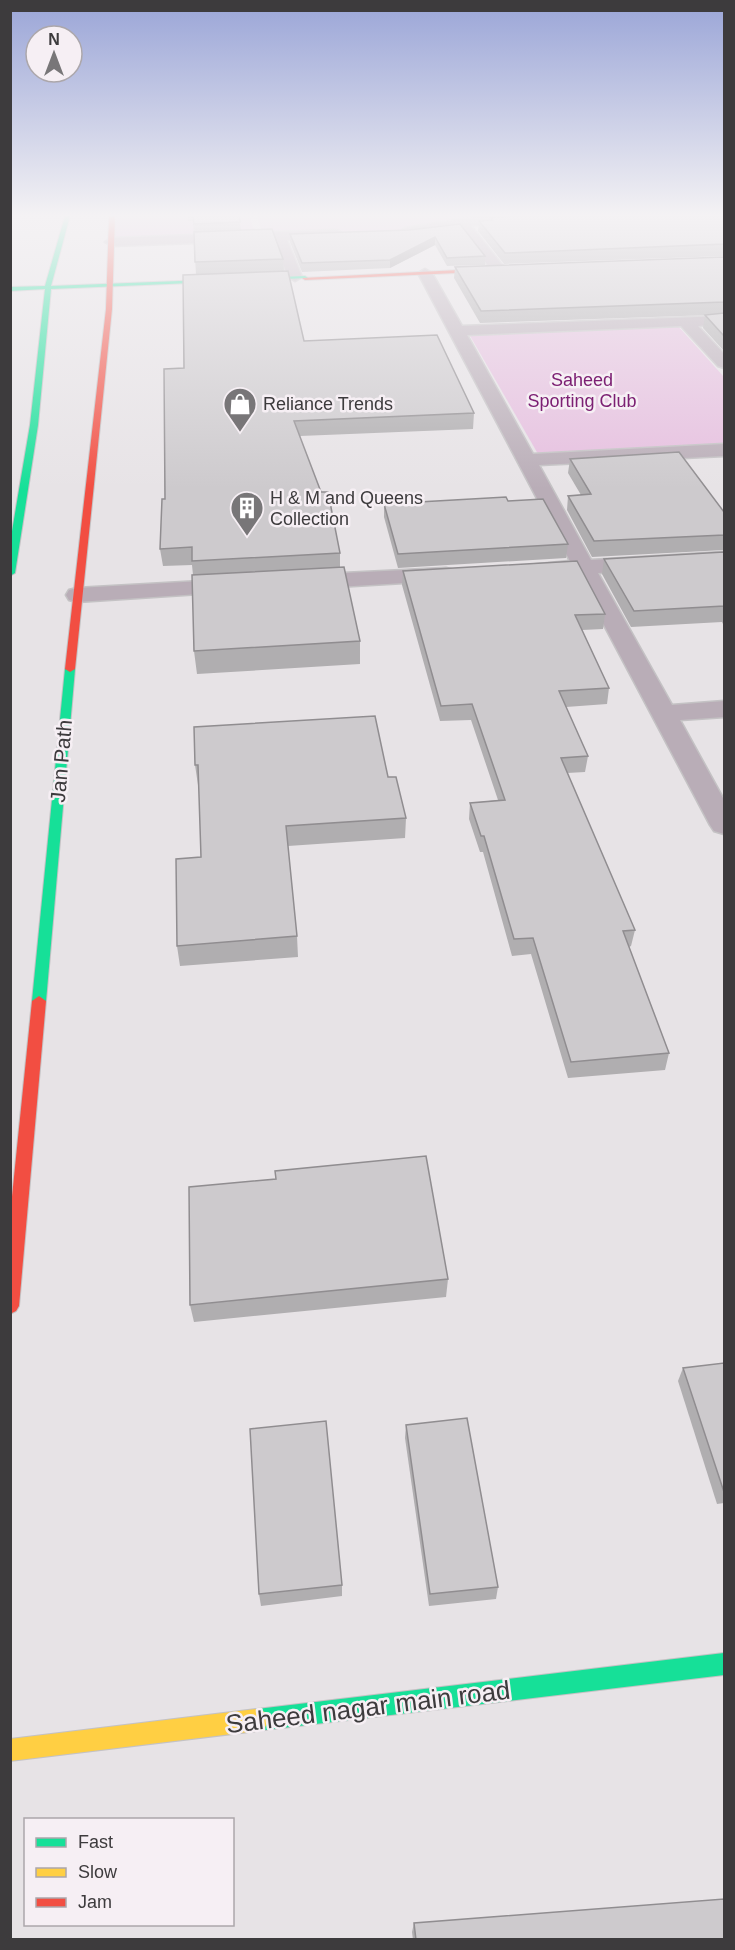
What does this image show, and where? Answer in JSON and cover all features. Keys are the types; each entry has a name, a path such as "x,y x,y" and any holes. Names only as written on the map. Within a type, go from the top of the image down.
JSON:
{"main road":[{"path":"10,573 34,424 46,307"},
{"name":"Jan Path","path":"10,1306 77,595 108,307"},
{"name":"Saheed nagar main road","path":"10,1750 724,1664"}],"street":[{"path":"443,307 724,825"},
{"path":"456,331 724,320"},
{"path":"685,321 724,363"},
{"path":"527,460 724,450"},
{"path":"514,571 724,558"},
{"path":"278,584 467,574"},
{"path":"77,595 254,585"},
{"path":"664,713 724,708"}],"green space":[{"name":"Saheed Sporting Club","path":"677,325 724,377 724,446 538,454 469,334"}],"building":[{"path":"183,307 296,307 304,341 437,335 474,413 294,421 321,492 328,492 340,553 192,561 192,547 160,549 162,499 165,499 164,369 184,368"},
{"path":"479,307 589,307 481,311"},
{"path":"724,313 724,336 705,315"},
{"path":"679,452 724,512 724,535 594,541 568,496 591,494 570,459"},
{"path":"506,497 508,501 543,499 568,544 398,554 384,504"},
{"path":"724,552 724,606 634,611 604,559"},
{"path":"577,561 605,614 575,615 609,688 559,691 588,756 561,758 635,930 623,931 669,1053 571,1062 533,938 514,939 484,836 481,836 470,803 505,800 472,704 441,706 403,571"},
{"path":"344,567 360,641 194,651 192,575"},
{"path":"375,716 388,777 396,777 406,818 286,826 297,936 177,946 176,859 201,857 198,765 195,765 194,727"},
{"path":"426,1156 448,1279 190,1305 189,1187 276,1179 275,1171"},
{"path":"724,1363 724,1492 683,1368"},
{"path":"467,1418 498,1587 430,1594 406,1425"},
{"path":"326,1421 342,1585 259,1594 250,1429"},
{"path":"724,1899 724,1940 416,1940 414,1923"}],"traffic: fast":[{"path":"10,573 34,425 46,307"},
{"path":"39,1001 70,669"},
{"path":"257,1720 724,1664"}],"traffic: slow":[{"path":"10,1750 257,1720"}],"traffic: jam":[{"path":"70,669 109,307"},
{"path":"10,1306 39,1001"}],"place":[{"name":"Reliance Trends","path":"240,433"},
{"name":"H & M and Queens Collection","path":"247,537"}]}
